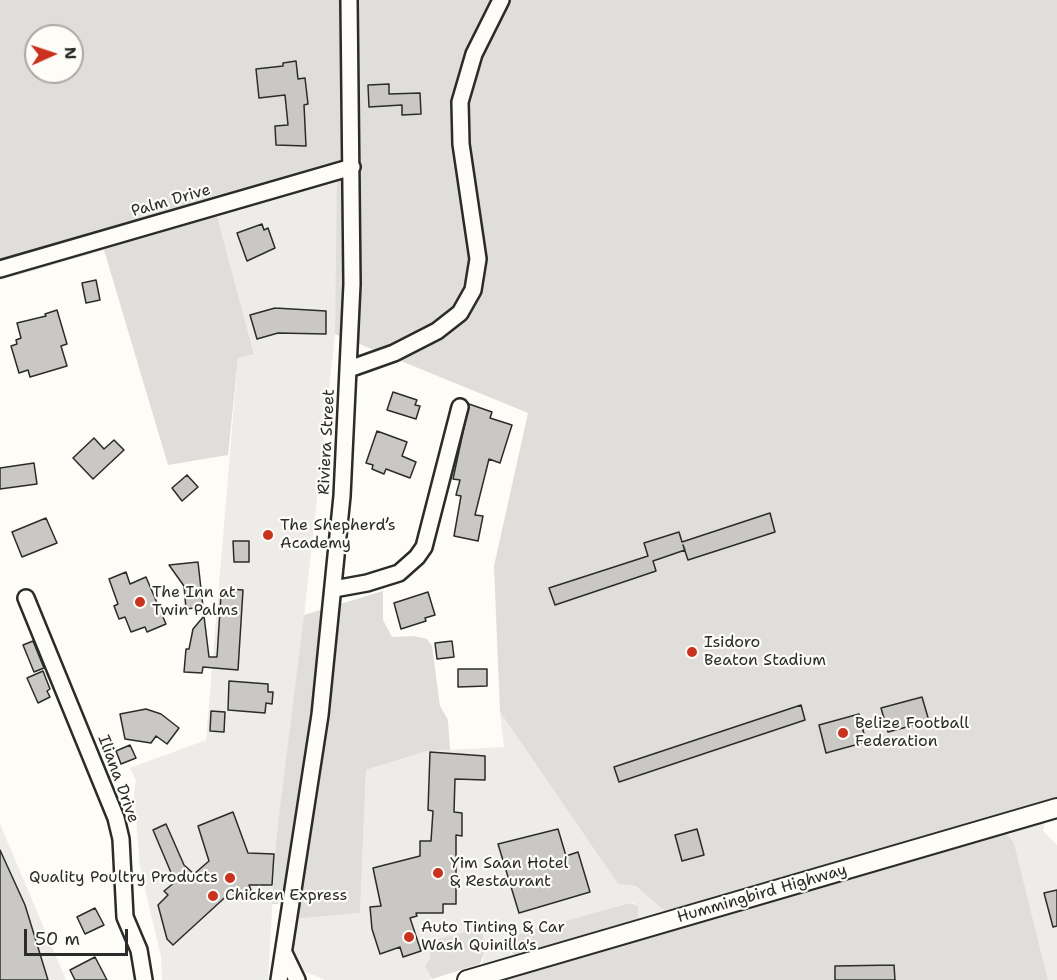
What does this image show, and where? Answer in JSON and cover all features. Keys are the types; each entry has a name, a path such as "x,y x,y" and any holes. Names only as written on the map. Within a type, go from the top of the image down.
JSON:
{"main road":[{"name":"Hummingbird Highway","path":"467,980 1057,808"}],"street":[{"name":"Riviera Street","path":"279,980 320,715 334,589 349,369 351,167 349,0"},
{"path":"349,369 394,353 437,331 460,313 473,290 478,259 462,152 460,102 474,54 501,0"},
{"name":"Palm Drive","path":"0,269 351,167"},
{"path":"334,589 391,576 409,567 424,547 460,407"},
{"name":"Iliana Drive","path":"26,598 116,818 121,839 125,916 139,950 144,980"},
{"path":"284,953 297,980"}],"shaded area":[{"path":"0,0 1057,0 1057,799 667,913 636,886 618,884 500,712 494,566 528,413 335,334 337,182 217,216 254,354 238,358 228,455 168,465 104,250 0,280"},
{"path":"338,182 335,334 293,718 276,841 268,980 162,980 161,957 140,867 134,794 136,780 130,768 206,740 238,358 254,353 217,216"},
{"path":"383,591 383,620 392,637 414,636 427,639 432,646 440,706 448,720 450,750 427,751 366,770 360,913 294,919 295,899 279,900 278,904 272,904 276,841 304,615"},
{"path":"500,712 618,884 636,886 667,913 638,922 634,903 630,903 511,936 509,951 514,956 482,964 485,951 482,928 431,941 430,958 425,966 432,979 427,980 325,980 302,970 297,966 294,956 294,919 360,913 366,770 427,751 504,747"},
{"path":"1045,821 1043,831 1057,845 1057,980 1048,980 1014,843 1006,832"},
{"path":"0,824 66,980 0,980"},
{"path":"1006,832 1014,843 1048,980 497,980"},
{"path":"630,903 638,906 638,922 514,956 506,943 511,936"},
{"path":"482,928 485,951 480,964 432,979 425,966 430,958 430,941"}],"building":[{"path":"296,61 298,79 305,78 308,104 304,105 306,146 276,145 275,126 288,125 285,95 259,98 256,69 283,66 283,63"},
{"path":"389,84 389,94 420,93 421,114 402,115 402,105 369,107 368,85"},
{"path":"262,224 264,230 268,228 275,248 247,261 237,233"},
{"path":"96,280 100,300 86,303 82,283"},
{"path":"275,308 326,311 326,334 278,333 257,339 250,315"},
{"path":"57,310 67,344 61,346 67,366 30,377 28,370 19,373 11,346 17,344 16,340 21,338 17,323 46,316 45,314"},
{"path":"393,392 417,400 415,405 420,406 416,419 387,410"},
{"path":"469,404 492,412 490,418 512,425 500,463 489,459 475,515 483,516 478,541 454,536 461,496 456,495 460,480 453,479"},
{"path":"377,431 407,442 402,456 416,462 410,478 386,469 384,474 372,469 373,465 366,463"},
{"path":"94,438 104,449 114,440 124,450 93,479 73,458"},
{"path":"34,463 37,484 0,489 0,468"},
{"path":"187,475 198,487 182,501 172,488"},
{"path":"770,513 775,532 688,560 685,550 653,561 656,571 555,605 549,588 648,556 644,543 679,532 682,542"},
{"path":"46,518 57,543 22,557 12,532"},
{"path":"233,541 249,541 249,562 234,562"},
{"path":"198,562 203,607 186,609 184,586 169,565"},
{"name":"The Inn at Twin Palms","path":"126,572 130,584 146,577 166,624 147,632 145,627 131,632 125,617 119,619 114,606 118,604 109,579"},
{"path":"230,589 243,590 238,670 203,667 202,673 184,672 186,649 189,649 193,629 204,616 209,657 217,657 221,595 229,595"},
{"path":"428,592 435,615 425,618 426,621 401,629 394,603"},
{"path":"33,641 44,668 34,672 23,645"},
{"path":"452,641 454,657 437,659 435,643"},
{"path":"458,669 487,669 487,686 458,687"},
{"path":"43,671 50,689 47,691 50,697 38,703 27,678"},
{"path":"229,681 268,684 268,692 273,692 272,704 266,703 265,713 228,710"},
{"path":"922,697 929,721 888,732 881,708"},
{"path":"801,705 805,720 619,782 614,767"},
{"path":"146,709 161,714 179,728 167,744 156,736 151,743 125,739 120,714"},
{"path":"211,711 225,712 224,732 210,731"},
{"name":"Belize Football Federation","path":"859,714 866,742 826,753 819,725"},
{"path":"130,745 136,758 121,764 116,751"},
{"path":"430,752 485,756 485,780 455,779 454,812 462,813 462,836 456,835 456,904 443,904 443,913 416,913 417,916 410,918 421,951 403,957 400,947 380,954 372,929 370,907 381,906 373,868 420,856 420,841 431,841 433,811 428,810"},
{"name":"Quality Poultry Products","path":"233,812 248,853 274,854 272,885 249,885 251,890 235,898 232,891 173,945 167,939 158,905 168,895 164,891 175,882 153,830 166,824 184,865 194,874 209,861 198,826"},
{"path":"558,829 566,856 578,852 590,892 519,913 498,844"},
{"path":"697,829 704,855 682,861 675,835"},
{"path":"0,850 25,905 48,980 0,980"},
{"path":"1057,890 1057,926 1053,927 1044,893"},
{"path":"95,908 104,925 85,934 77,917"},
{"path":"95,957 107,980 75,980 70,970"},
{"path":"894,965 895,980 835,980 835,966"}],"place":[{"name":"The Shepherd’s Academy","path":"268,535"},
{"name":"The Inn at Twin Palms","path":"140,602"},
{"name":"Isidoro Beaton Stadium","path":"692,652"},
{"name":"Belize Football Federation","path":"843,733"},
{"name":"Yim Saan Hotel & Restaurant","path":"438,873"},
{"name":"Quality Poultry Products","path":"230,878"},
{"name":"Chicken Express","path":"213,896"},
{"name":"Auto Tinting & Car Wash Quinilla's","path":"409,937"}]}
